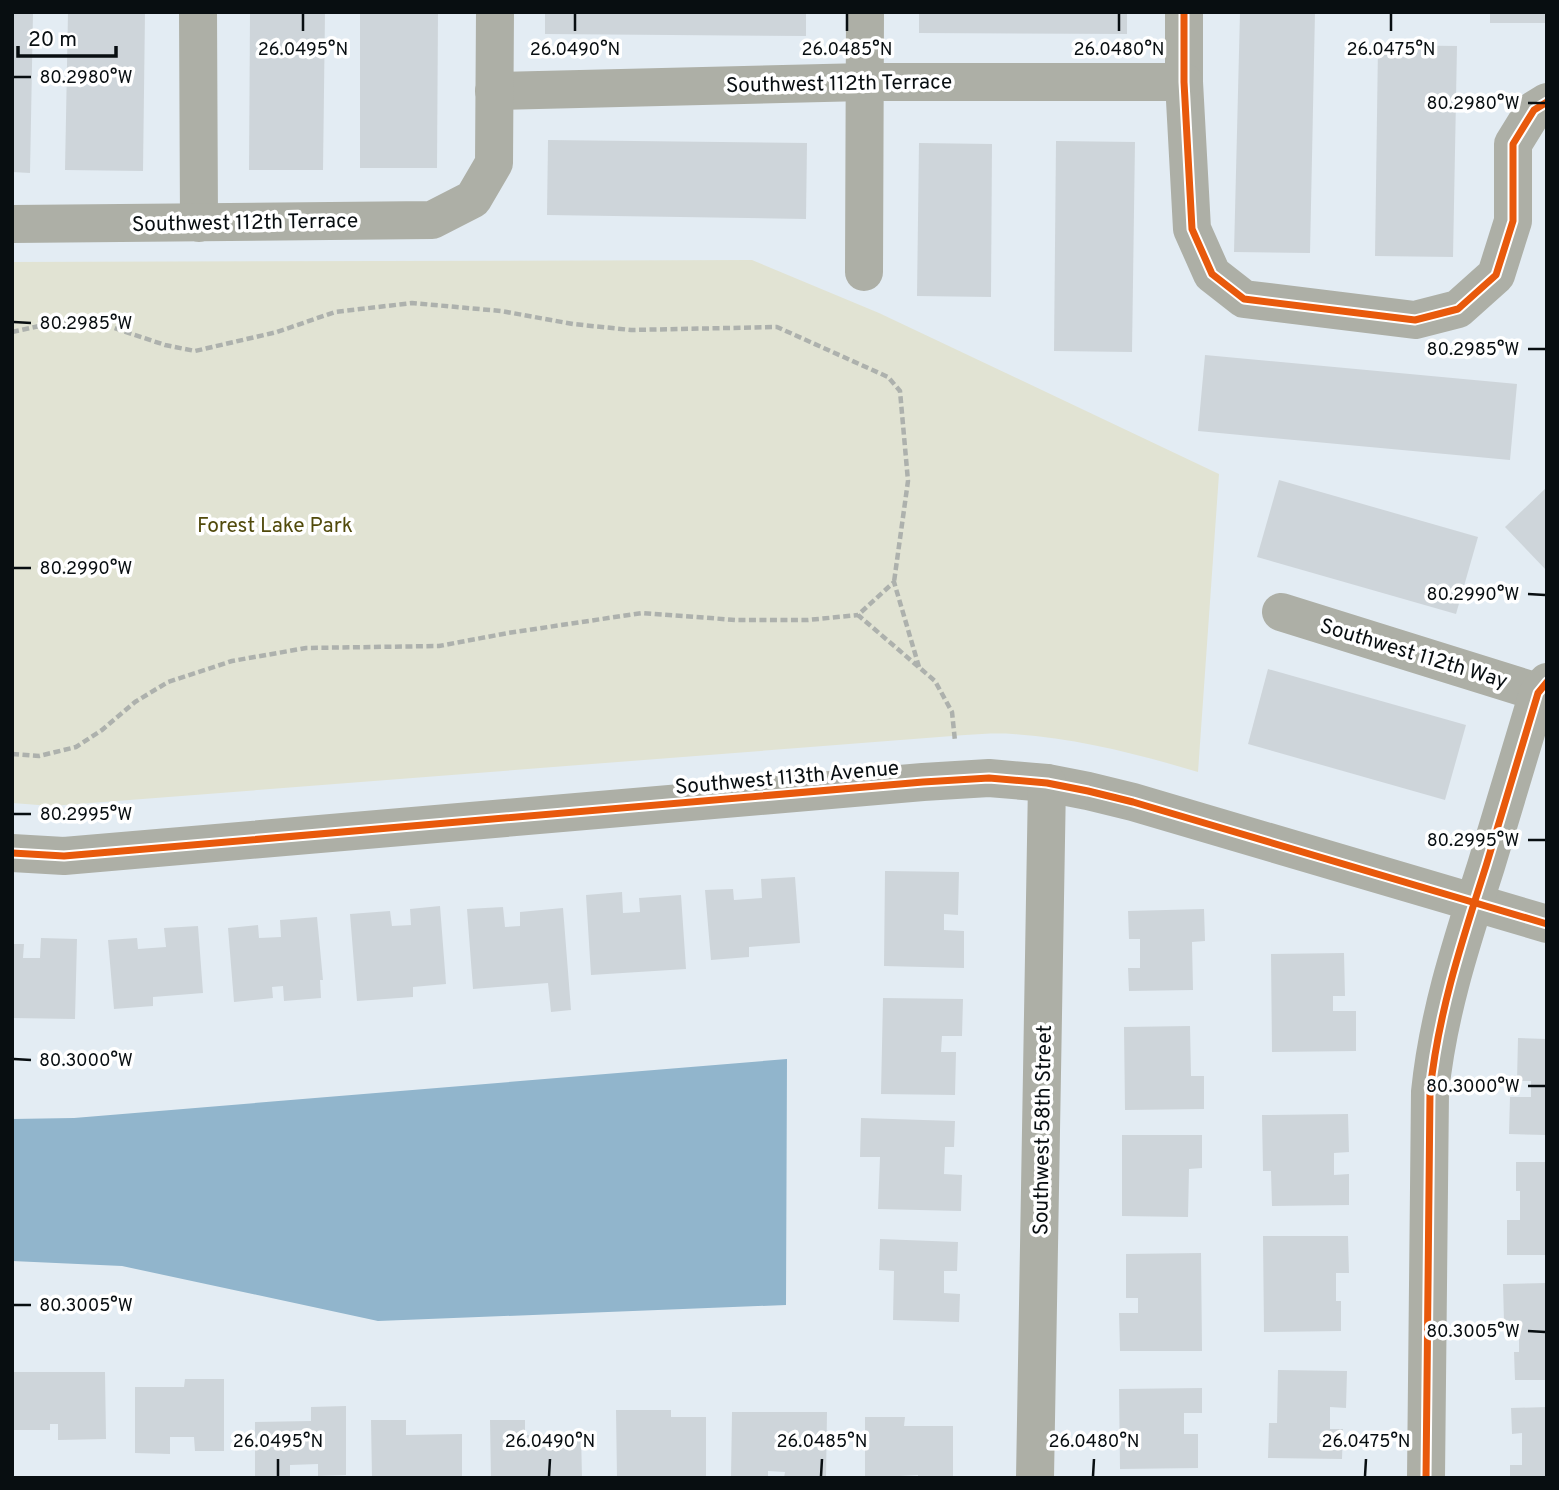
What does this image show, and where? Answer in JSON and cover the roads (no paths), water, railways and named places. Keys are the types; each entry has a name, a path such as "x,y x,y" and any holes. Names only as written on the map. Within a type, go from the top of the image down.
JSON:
{"street":[{"path":"198,12 199,223"},
{"path":"494,91 495,12"},
{"path":"864,272 865,12"},
{"path":"1184,12 1184,82 1192,229 1212,274 1244,299 1415,320 1458,309 1496,275 1513,221 1513,144 1534,110 1547,102"},
{"name":"Southwest 112th Terrace","path":"12,224 432,220 473,199 494,163 494,91 865,82 1184,82"},
{"name":"Southwest 112th Way","path":"1281,612 1544,690"},
{"path":"1426,1478 1430,1092 1434,1048 1442,1009 1473,903 1544,690"},
{"name":"Southwest 113th Avenue","path":"12,853 64,856 989,778 1047,783 1133,802 1547,924"},
{"name":"Southwest 58th Street","path":"1035,1478 1047,783"}],"water":[{"path":"787,1059 786,1305 378,1321 122,1266 12,1261 12,1119 74,1118"}],"park label":[{"name":"Forest Lake Park","path":"275,525"}]}
